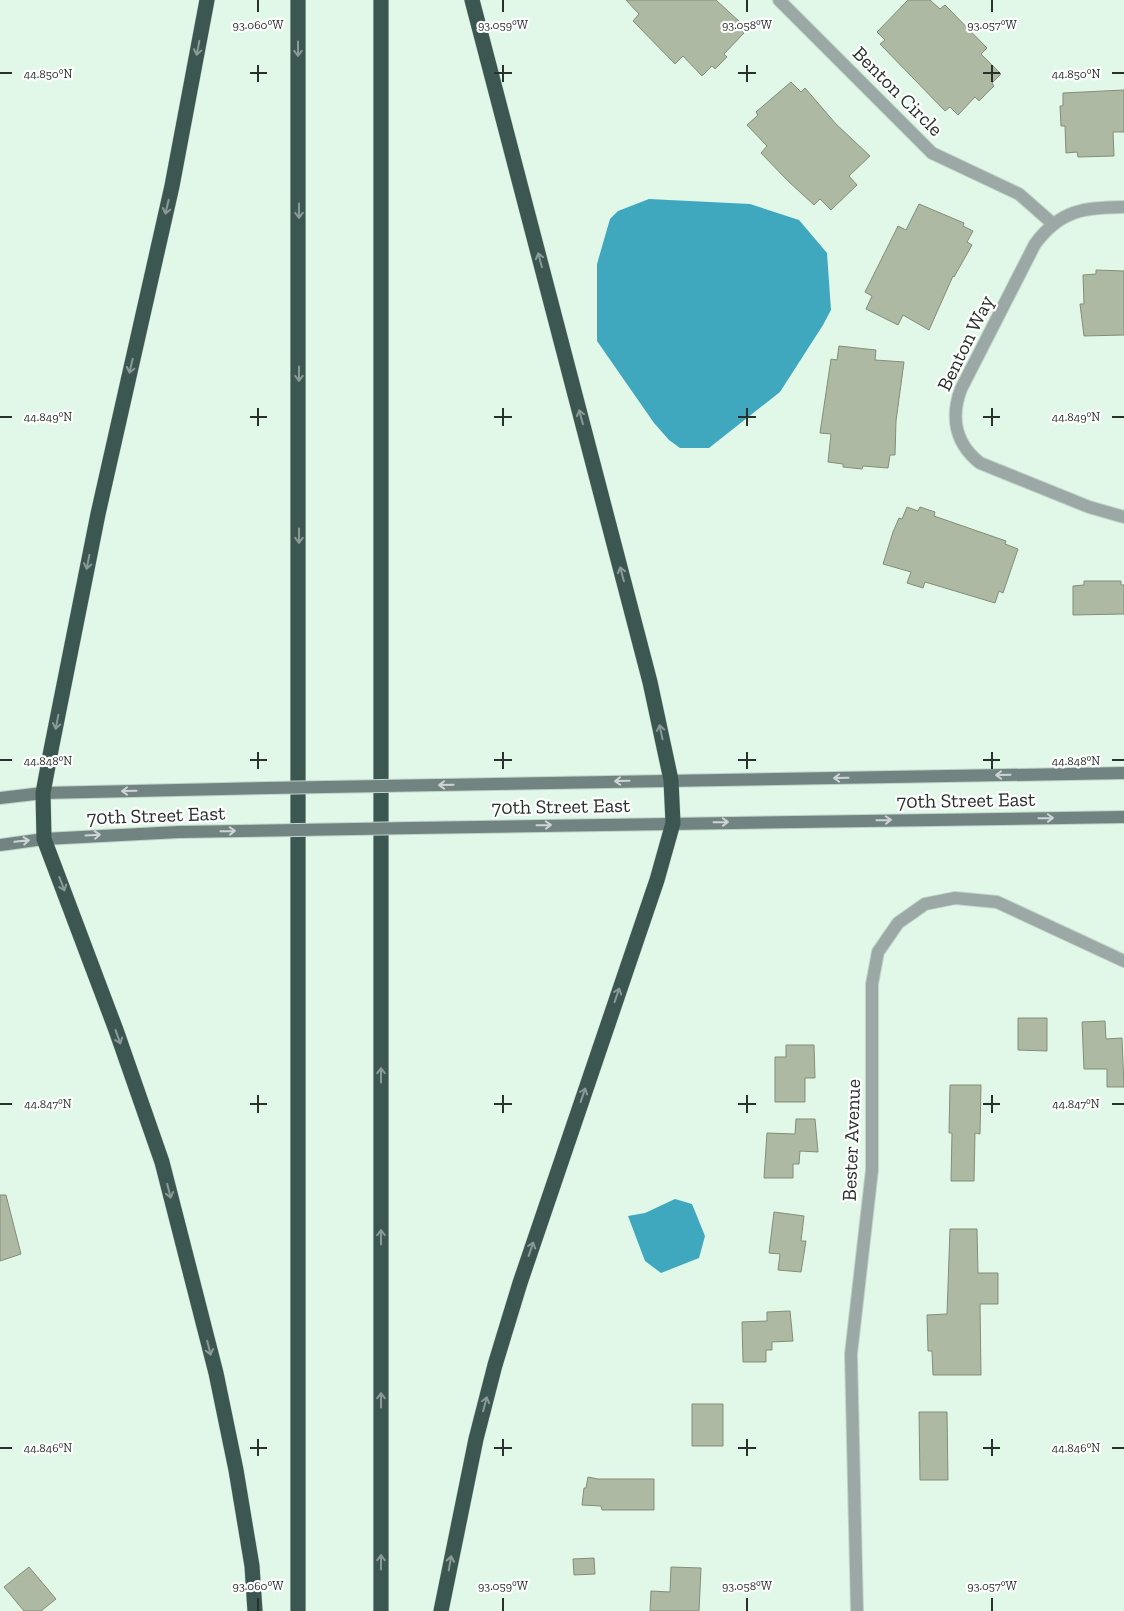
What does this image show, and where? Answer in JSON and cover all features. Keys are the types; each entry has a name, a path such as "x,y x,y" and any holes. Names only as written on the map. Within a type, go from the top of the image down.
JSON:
{"highway":[{"path":"207,0 172,186 98,514 43,793 44,839 116,1030 162,1162 216,1373 252,1566 255,1611"},
{"path":"298,0 298,1611"},
{"path":"381,0 381,1611"},
{"path":"441,1611 476,1439 498,1356 523,1274 657,880 673,823 671,780 650,682 472,0"}],"main road":[{"name":"70th Street East","path":"0,798 43,793 177,789 1124,774"},
{"name":"70th Street East","path":"0,845 44,839 179,832 1124,817"}],"street":[{"name":"Benton Circle","path":"779,0 932,153 1019,194 1052,224"},
{"name":"Benton Way","path":"1124,208 1093,208 1075,211 1052,224 1035,244 961,389 955,411 956,428 963,445 971,456 980,463 1089,506 1124,517"},
{"name":"Bester Avenue","path":"857,1611 851,1354 872,1170 872,984 878,952 898,923 925,904 955,898 997,902 1124,961"}],"water":[{"path":"649,199 750,204 799,220 827,253 831,310 823,325 780,392 709,448 680,448 669,440 654,423 597,341 597,264 610,219 618,211"},
{"path":"675,1199 692,1204 705,1236 699,1258 661,1273 645,1261 628,1216 645,1213"}],"building":[{"path":"626,0 716,0 741,23 737,26 744,33 724,54 727,57 715,69 712,66 702,76 683,56 675,64 633,21 639,14"},
{"path":"908,0 930,0 940,9 945,5 987,48 981,54 1001,74 992,83 994,86 979,101 975,97 958,115 950,107 945,111 880,44 885,40 877,32"},
{"path":"791,82 801,92 805,88 836,124 870,156 849,176 857,185 831,210 820,199 814,205 788,181 761,153 767,146 747,125 758,115 756,112"},
{"path":"1124,90 1124,132 1113,132 1114,156 1078,157 1077,152 1066,153 1065,126 1061,126 1060,106 1063,106 1063,93"},
{"path":"919,204 964,223 963,226 973,231 967,242 972,245 953,276 929,330 903,315 898,325 866,309 872,296 865,292 898,226 906,230"},
{"path":"1096,270 1124,271 1124,335 1084,336 1080,304 1084,304 1083,275 1096,274"},
{"path":"839,346 876,350 875,360 904,362 896,421 895,455 890,455 888,468 863,466 862,469 843,467 843,464 828,462 831,434 820,433 831,359 837,360"},
{"path":"907,507 918,511 920,507 935,512 934,516 1006,541 1005,544 1018,549 1003,593 999,591 995,603 925,582 923,588 907,583 911,572 883,564 893,532 899,518 902,519"},
{"path":"1084,581 1121,581 1121,585 1124,585 1124,614 1073,615 1073,586 1084,585"},
{"path":"1018,1018 1047,1018 1047,1051 1018,1050"},
{"path":"1105,1021 1106,1039 1122,1038 1124,1087 1107,1087 1107,1069 1084,1069 1082,1022"},
{"path":"786,1045 814,1045 815,1078 805,1078 805,1102 775,1102 775,1057 786,1057"},
{"path":"950,1085 981,1085 980,1134 975,1133 974,1181 951,1181"},
{"path":"796,1119 815,1119 818,1152 800,1151 799,1164 793,1164 793,1178 764,1178 767,1133 795,1134"},
{"path":"0,1195 6,1195 21,1254 0,1261"},
{"path":"774,1212 804,1216 801,1241 806,1241 801,1272 778,1270 780,1254 769,1253"},
{"path":"950,1229 977,1229 978,1273 998,1273 998,1304 980,1304 981,1375 933,1375 932,1351 928,1351 927,1315 947,1314"},
{"path":"790,1311 793,1341 772,1342 772,1350 766,1350 766,1362 743,1362 742,1322 767,1321 767,1312"},
{"path":"692,1404 723,1404 723,1446 692,1446"},
{"path":"919,1412 947,1412 948,1480 920,1480"},
{"path":"588,1477 598,1479 654,1479 654,1510 602,1510 601,1506 582,1505 584,1488 586,1488"},
{"path":"594,1558 595,1574 574,1575 573,1559"},
{"path":"29,1567 56,1599 41,1611 24,1611 4,1587"},
{"path":"671,1567 701,1568 699,1611 650,1611 651,1591 670,1592"}]}
